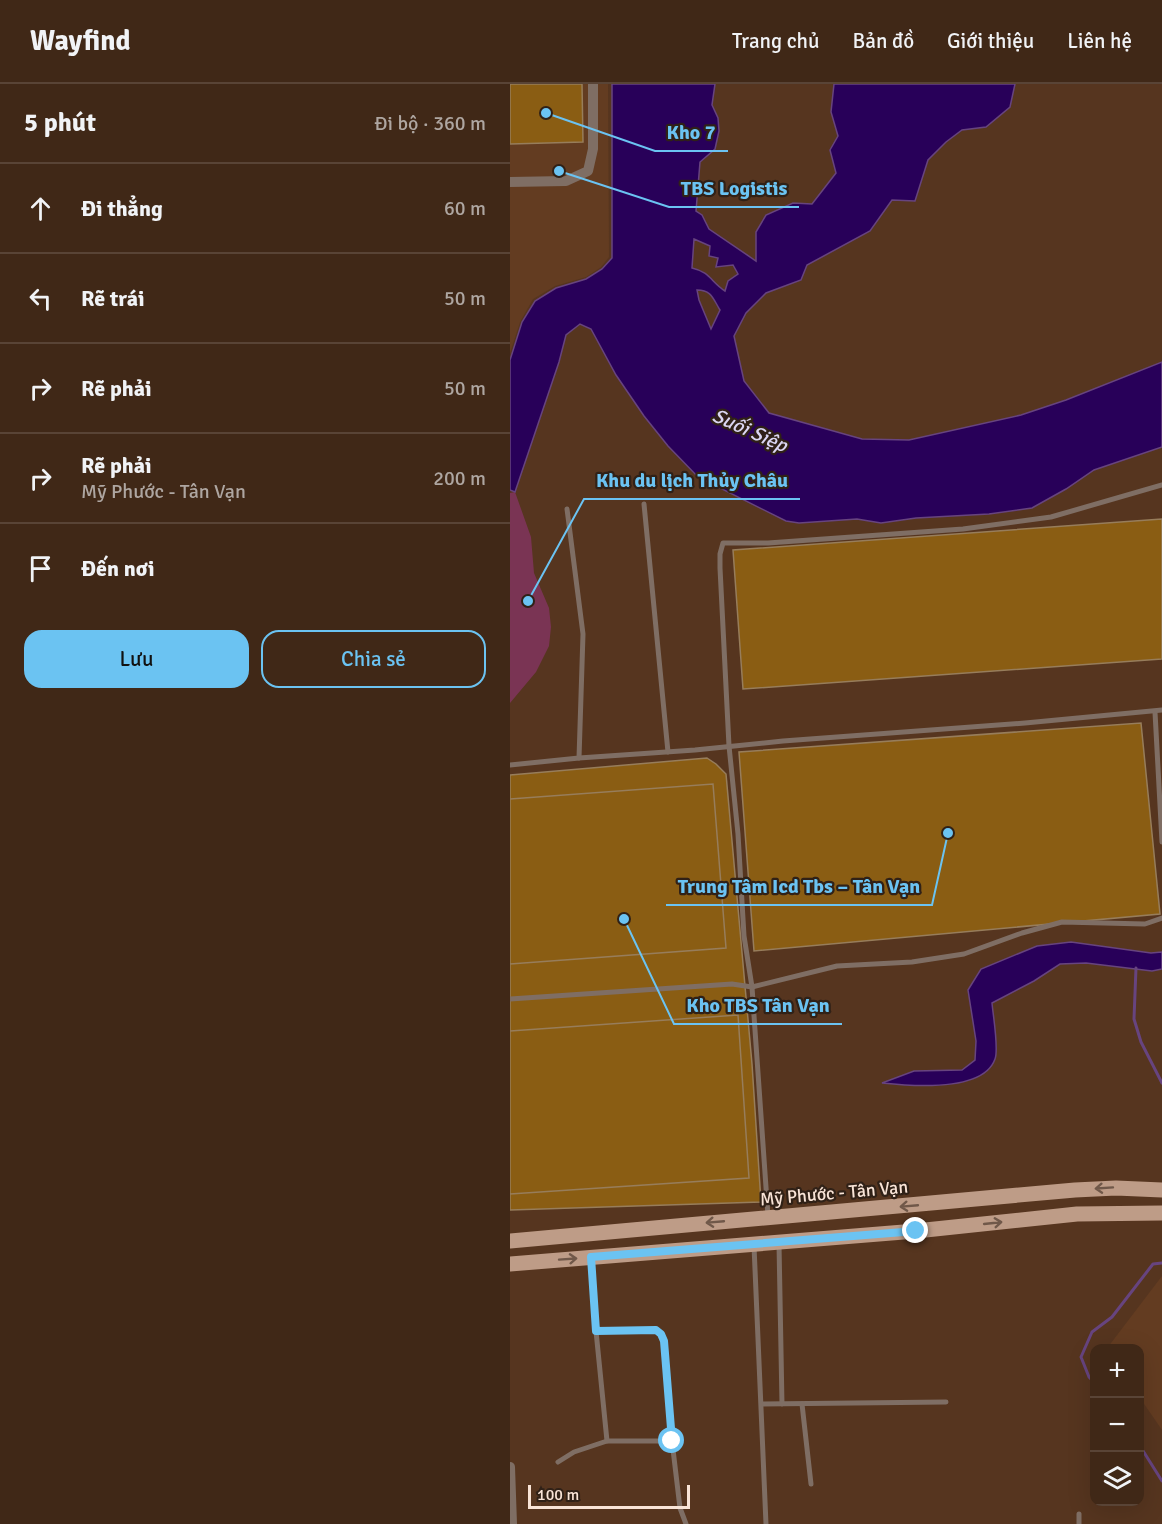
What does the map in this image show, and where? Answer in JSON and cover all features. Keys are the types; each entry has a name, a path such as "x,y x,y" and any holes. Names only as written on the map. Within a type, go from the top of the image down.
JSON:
{"main road":[{"name":"Mỹ Phước - Tân Vạn","path":"510,1241 1075,1191 1116,1188 1162,1190"},
{"path":"510,1264 916,1231 1077,1214 1162,1214"}],"street":[{"path":"510,182 566,181 588,171 593,149 593,84"},
{"path":"510,1467 512,1524"}],"lane":[{"path":"769,1219 752,987 744,936 738,834 729,746 720,568 723,543 768,543 974,528 1051,518 1162,485"},
{"path":"644,504 668,752"},
{"path":"567,509 583,634 579,758"},
{"path":"510,765 1162,710"},
{"path":"1155,712 1162,842"},
{"path":"1159,794 1162,786"},
{"path":"510,999 732,984 752,987 837,966 912,962 964,954 1022,933 1062,922 1145,924 1162,918"},
{"path":"779,1242 782,1404"},
{"path":"754,1244 766,1524"},
{"path":"591,1257 607,1441"},
{"path":"596,1331 656,1330 661,1334 664,1341 680,1508 686,1524"},
{"path":"762,1404 946,1402"},
{"path":"802,1404 811,1484"},
{"path":"558,1462 574,1452 607,1441 672,1441"},
{"path":"1079,1514 1079,1524"}],"shaded area":[{"path":"510,84 608,84 609,257 601,267 586,277 555,286 533,299 520,322 510,353"},
{"path":"515,492 531,537 534,573 549,608 551,627 549,646 536,672 510,703 510,493"},
{"path":"1162,1276 1162,1430 1144,1404 1144,1344 1110,1344"}],"water":[{"name":"Suối Siệp","path":"612,84 715,84 712,105 718,118 719,131 715,149 700,162 696,211 702,215 709,229 756,261 756,232 766,215 793,203 812,204 836,173 830,150 838,136 831,112 834,84 1015,84 1010,107 986,127 962,130 928,160 915,201 892,200 870,231 807,265 801,280 766,293 746,313 734,336 744,381 769,413 862,439 909,440 1021,415 1162,362 1162,447 1094,470 1032,508 881,523 857,519 799,523 786,521 698,477 668,446 644,416 616,375 591,329 580,324 566,335 515,492 510,490 510,360 522,322 535,301 556,288 586,279 602,269 612,258","holes":["694,239 710,246 709,256 718,258 716,267 733,265 738,274 728,281 725,291 707,275 692,268","697,290 709,293 720,310 711,329"]},
{"path":"1071,942 1151,953 1162,952 1162,969 1152,971 1086,963 1060,964 1034,981 992,1003 996,1054 988,1070 976,1078 944,1085 882,1083 914,1071 962,1070 975,1060 976,1041 968,990 981,969 1037,946"}],"building":[{"path":"510,84 582,84 583,142 510,144"},
{"path":"1162,519 1162,659 743,689 733,550"},
{"path":"1141,723 1160,914 754,951 739,752"},
{"path":"707,758 726,774 752,1064 761,1202 510,1210 510,775"},
{"path":"713,784 726,948 510,964 510,799"},
{"path":"738,1015 749,1178 510,1194 510,1031"}],"waterway":[{"path":"1136,968 1134,1019 1141,1042 1162,1083"},
{"path":"1090,1378 1081,1357 1092,1332 1112,1317 1153,1264 1162,1263"},
{"path":"1144,1452 1162,1481"}],"place":[{"name":"Kho 7","path":"546,113"},
{"name":"TBS Logistis","path":"559,171"},
{"name":"Khu du lịch Thủy Châu","path":"528,601"},
{"name":"Trung Tâm Icd Tbs – Tân Vạn","path":"948,833"},
{"name":"Kho TBS Tân Vạn","path":"624,919"}],"route":[{"path":"672,1441 664,1341 661,1334 656,1330 596,1331 591,1257 916,1231"}]}
